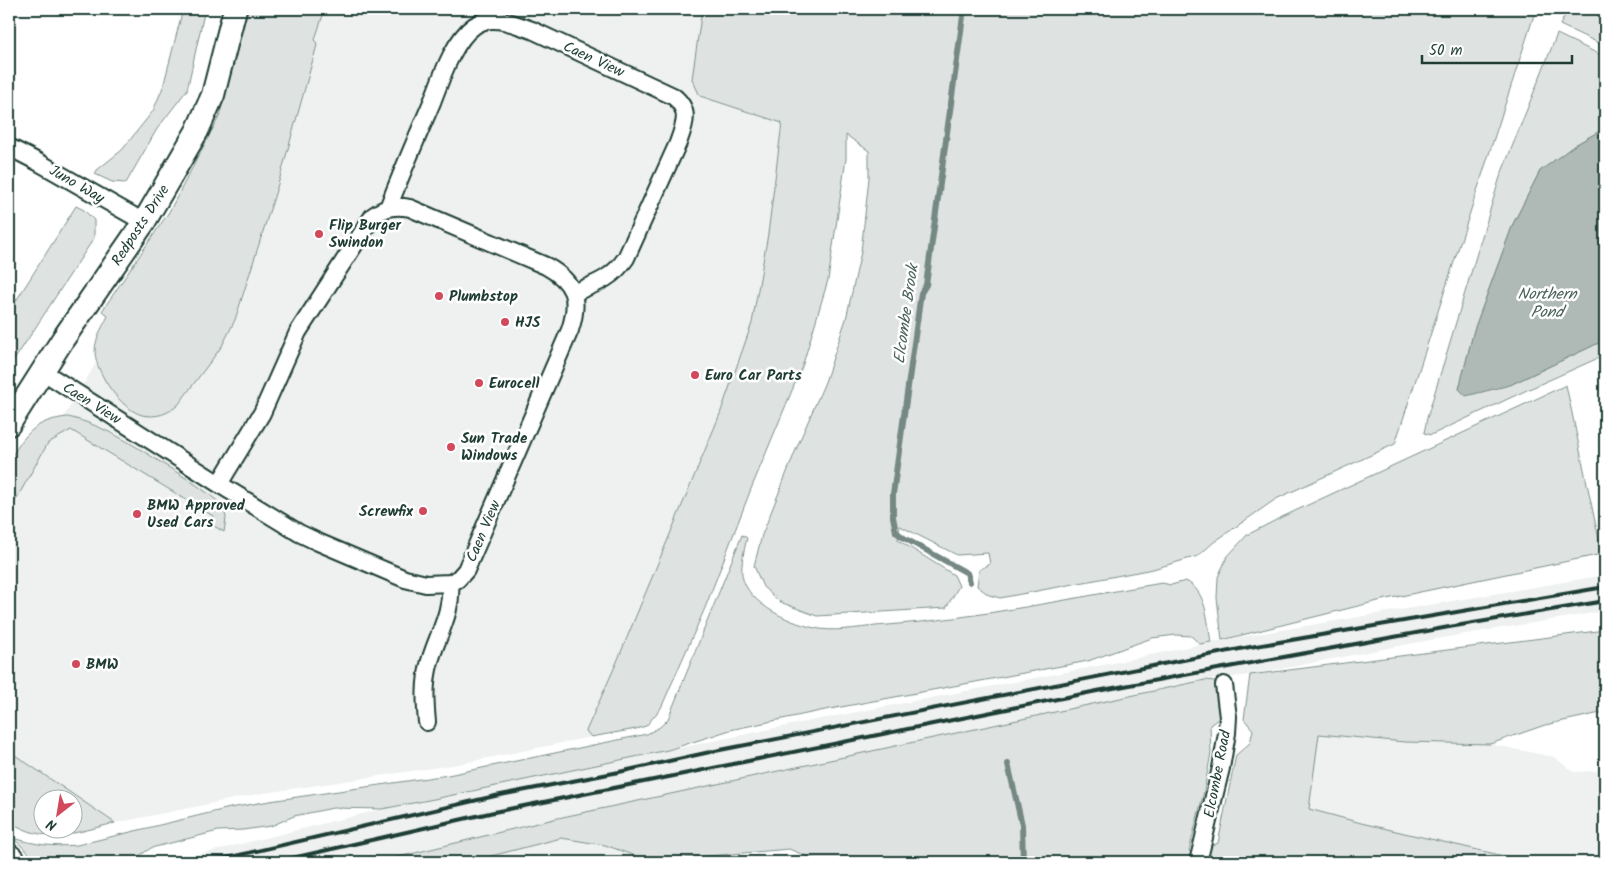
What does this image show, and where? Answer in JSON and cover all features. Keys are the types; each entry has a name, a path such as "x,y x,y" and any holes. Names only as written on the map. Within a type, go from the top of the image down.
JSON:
{"main road":[{"name":"Redposts Drive","path":"9,424 42,371 144,222 197,131 209,106 219,74 234,9"},
{"path":"9,858 13,862"}],"street":[{"name":"Caen View","path":"42,371 299,533 405,579 426,584 450,583 458,579 466,570 548,382 575,314 573,293 610,277 619,269 626,258 678,143 685,111 681,103 673,96 532,30 509,22 498,20 486,21 474,25 465,35 448,63 388,208"},
{"name":"Juno Way","path":"9,148 38,162 144,222"},
{"path":"219,484 262,413 294,341 308,315 373,216 388,208 398,206 410,208 546,266 558,273 566,281 573,293"},
{"path":"427,722 424,697 427,672 449,610 452,596 450,583"},
{"name":"Elcombe Road","path":"1198,862 1221,768 1227,733 1228,717 1224,685"}],"shaded area":[{"path":"183,9 205,9 187,90 157,129 126,183 112,182 95,174 97,170 122,150 153,111 163,87"},
{"path":"248,9 325,9 315,39 317,45 279,181 235,320 222,346 178,405 162,414 142,415 126,406 118,398 105,380 96,361 96,342 108,316 102,311 169,212 219,117"},
{"path":"325,9 706,9 796,84 792,251 606,721 591,737 459,764 258,794 115,823 82,801 82,788 63,788 9,751 9,512 96,363 108,385 131,409 140,414 152,416 171,411 178,405 222,346 236,320 279,181 317,45 315,39"},
{"path":"702,9 1536,9 1395,444 1276,499 1214,542 1198,556 1153,569 1000,598 989,595 977,586 979,570 990,564 988,553 957,555 900,526 898,540 954,575 959,586 946,608 817,616 780,602 763,587 754,566 762,535 825,382 846,319 861,252 869,178 869,151 846,135 846,159 828,280 803,364 751,489 705,608 661,708 646,726 591,737 586,731 616,664 720,414 752,323 768,234 782,123 700,96 692,79"},
{"path":"1568,9 1594,9 1605,17 1605,46 1560,25"},
{"path":"1557,34 1605,57 1605,128 1575,145 1540,171 1513,224 1474,330 1459,389 1510,385 1605,340 1605,355 1431,435 1424,433 1500,177"},
{"path":"76,206 84,210 94,220 94,238 9,368 9,312"},
{"path":"1566,385 1602,554 1382,600 1222,640 1217,598 1218,577 1227,557 1247,535"},
{"path":"68,417 107,431 204,490 224,507 226,518 224,532 209,523 213,516 71,430 48,443 9,512 9,461 15,451 26,436 39,425 47,421"},
{"path":"742,535 747,538 742,561 742,575 746,586 753,596 773,612 809,627 836,630 957,618 1162,583 1171,585 1186,581 1193,586 1202,599 1211,642 1200,644 1191,636 1176,635 1152,638 1088,661 825,710 730,730 668,750 434,799 382,809 333,808 294,816 271,826 218,831 151,848 130,862 38,862 13,838 45,845 77,845 230,808 448,775 647,734 660,727 668,719"},
{"path":"1605,575 1605,611 1430,640 1250,675 1204,680 558,818 378,862 169,862 382,809 810,721 1113,663 1211,642"},
{"path":"1605,630 1605,712 1545,725 1490,744 1405,742 1319,734 1309,809 1530,862 821,862 789,849 686,858 684,862 652,862 605,845 561,838 468,862 378,862 558,818 1205,680 1216,681 1222,702 1221,717 1210,725 1211,753 1189,851 1195,854 1218,843 1236,755 1250,743 1253,730 1244,719 1250,675"},
{"path":"1319,734 1405,742 1490,744 1554,757 1574,772 1597,771 1598,765 1605,764 1605,862 1530,862 1309,809"},
{"path":"9,751 63,788 32,788 32,832 9,821"},
{"path":"82,801 115,823 82,831"},
{"path":"561,838 605,845 652,862 468,862"}],"water":[{"name":"Northern Pond","path":"1605,128 1605,340 1510,385 1466,396 1459,389 1474,330 1513,224 1540,171 1575,145"}],"waterway":[{"name":"Elcombe Brook","path":"964,9 926,285 921,293 893,494 893,517 896,532 967,573 970,582"},
{"name":"Elcombe Brook","path":"1008,764 1022,825 1023,862"}],"railway":[{"path":"209,862 495,796 710,752 1250,647 1605,587"},
{"path":"275,862 494,812 1097,691 1449,627 1605,601"}],"place":[{"name":"Flip Burger Swindon","path":"319,234"},
{"name":"Plumbstop","path":"439,296"},
{"name":"HJS","path":"505,322"},
{"name":"Euro Car Parts","path":"695,375"},
{"name":"Eurocell","path":"479,383"},
{"name":"Sun Trade Windows","path":"451,447"},
{"name":"Screwfix","path":"423,511"},
{"name":"BMW Approved Used Cars","path":"137,514"},
{"name":"BMW","path":"76,664"}]}
